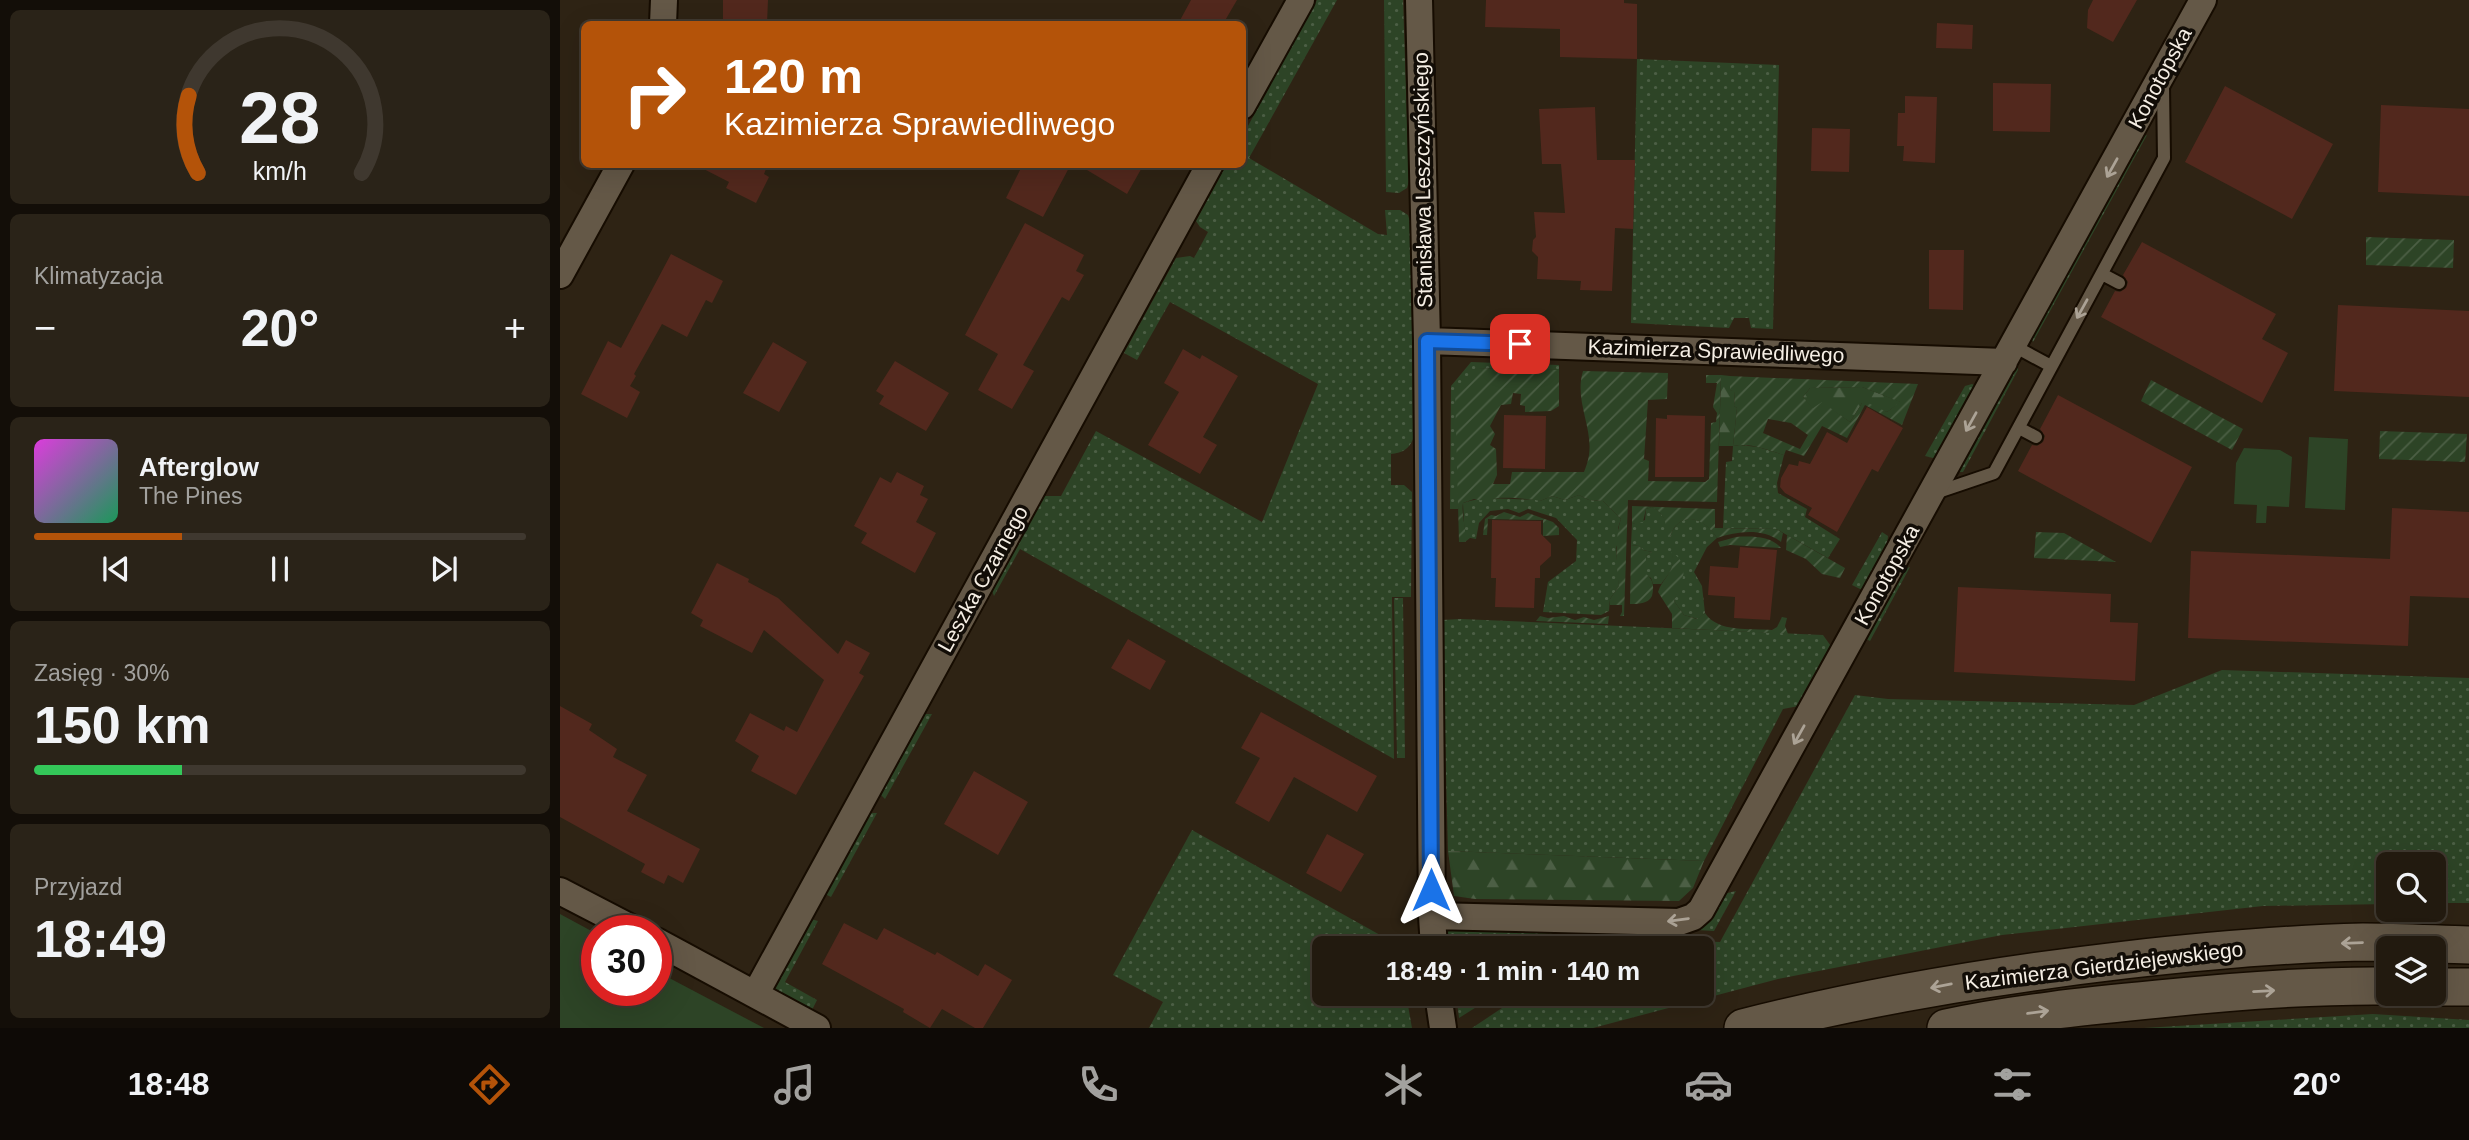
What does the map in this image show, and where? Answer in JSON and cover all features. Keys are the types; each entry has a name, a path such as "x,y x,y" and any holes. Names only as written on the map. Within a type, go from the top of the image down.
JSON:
{"street":[{"path":"663,21 664,0"},
{"path":"1246,99 1301,0"},
{"name":"Stanisława Leszczyńskiego","path":"1419,0 1427,341 1433,936"},
{"name":"Konotopska","path":"1432,916 1679,922 1693,917 1709,898 2203,0"},
{"path":"560,275 619,168"},
{"name":"Leszka Czarnego","path":"756,993 1208,168"},
{"name":"Kazimierza Sprawiedliwego","path":"1427,341 2009,354"},
{"path":"560,891 606,915"},
{"name":"Kazimierza Gierdziejewskiego","path":"1743,1028 1952,984 2213,950 2364,942 2469,945"},
{"path":"672,949 817,1028"},
{"name":"Kazimierza Gierdziejewskiego","path":"1946,1028 2067,1008 2199,995 2376,986"},
{"path":"2446,987 2469,987"},
{"path":"1440,1006 1443,1028"}],"lane":[{"path":"1931,494 1994,473 2019,428 2164,158 2163,76"},
{"path":"2102,274 2119,284"},
{"path":"2009,354 2052,366"},
{"path":"2019,428 2036,437"}],"green space":[{"path":"1317,0 1337,0 1249,158 1378,234 1387,235 1385,210 1400,210 1408,215 1411,225 1413,439 1404,450 1391,454 1391,485 1404,485 1412,492 1411,597 1392,597 1394,759 1020,549 994,596 992,591 1043,496 1061,496 1096,431 1262,522 1318,384 1170,302 1137,360 1124,353 1176,258 1194,258 1208,232 1196,221 1224,168 1246,168 1246,130"},
{"path":"1384,0 1403,0 1409,181 1407,188 1399,193 1386,192"},
{"path":"1637,59 1779,65 1773,329 1751,328 1749,318 1734,318 1729,328 1631,323"},
{"path":"2147,135 2033,342 2031,338 2141,137"},
{"path":"2366,237 2454,240 2453,268 2366,265"},
{"path":"1471,362 1559,365 1559,370 1478,368 1458,490 1458,509 1450,509 1451,386"},
{"path":"2018,365 2018,370 1963,472 1956,472 2013,366"},
{"path":"1478,368 1559,370 1559,406 1551,411 1525,412 1525,406 1520,405 1521,394 1513,393 1511,404 1501,405 1490,426 1495,434 1490,445 1496,449 1497,475 1493,484 1510,484 1512,472 1584,472 1590,445 1582,403 1583,371 1668,373 1667,399 1648,400 1644,459 1649,461 1648,481 1705,482 1709,479 1711,423 1716,422 1717,413 1713,407 1717,383 1706,383 1706,375 1721,375 1717,502 1628,500 1624,616 1620,616 1622,605 1610,605 1610,599 1619,586 1617,552 1621,519 1603,501 1589,500 1579,495 1565,500 1552,496 1540,501 1474,499 1463,503 1465,542 1459,542 1455,391"},
{"path":"1721,375 1730,376 1730,390 1735,391 1734,406 1737,408 1733,446 1719,446"},
{"path":"1730,376 1918,384 1902,425 1865,405 1847,438 1822,426 1804,456 1786,450 1784,455 1752,446 1733,446 1737,408 1734,406 1735,392 1730,390","holes":["1862,387 1900,402 1887,412 1862,403 1850,422 1822,402 1813,408 1803,397 1810,388","1768,419 1791,423 1808,435 1800,449 1763,433"]},
{"path":"2151,380 2243,429 2232,450 2141,401"},
{"path":"1965,386 1976,386 1937,459 1925,456"},
{"path":"1862,387 1901,402 1887,412 1862,403 1850,422 1822,403 1813,409 1803,397 1810,388"},
{"path":"2380,431 2467,434 2465,462 2379,459"},
{"path":"2309,437 2348,439 2345,510 2305,508"},
{"path":"1740,445 1784,455 1777,483 1778,493 1807,509 1805,517 1840,539 1828,558 1776,529 1723,528 1726,462 1732,461 1733,446"},
{"path":"2244,448 2280,450 2292,457 2289,507 2267,506 2266,523 2256,523 2257,505 2234,504 2236,463"},
{"path":"1579,495 1589,500 1603,501 1621,519 1616,548 1619,586 1610,599 1609,611 1601,615 1543,612 1548,582 1576,561 1577,540 1556,518 1528,509 1519,513 1508,509 1490,511 1479,523 1476,539 1470,538 1465,542 1463,503 1490,498 1540,501 1552,496 1565,500"},
{"path":"1632,506 1715,509 1715,528 1776,529 1783,533 1781,542 1766,534 1750,532 1717,538 1706,525 1686,520 1674,528 1670,537 1662,516 1652,507 1646,509 1643,522 1632,524"},
{"path":"1652,507 1663,516 1670,537 1680,522 1693,519 1706,525 1717,538 1707,547 1694,572 1702,586 1705,613 1698,619 1684,615 1674,601 1682,566 1672,553 1673,563 1669,573 1661,584 1653,584 1651,578 1646,575 1646,556 1652,552 1631,545 1632,524 1645,520 1646,509"},
{"path":"1504,512 1520,517 1528,513 1553,522 1559,528 1559,535 1543,536 1543,520 1488,519 1487,535 1483,535 1485,519"},
{"path":"1882,532 1888,536 1886,552 1867,588 1860,589 1852,585"},
{"path":"2036,532 2064,533 2116,562 2034,558"},
{"path":"1787,535 1845,568 1840,578 1822,574 1806,559 1786,550"},
{"path":"1736,537 1767,539 1781,548 1730,545 1720,547 1718,542"},
{"path":"1631,545 1652,552 1646,556 1646,574 1653,584 1652,596 1648,601 1639,604 1630,604"},
{"path":"1671,552 1683,568 1682,581 1674,601 1684,615 1697,619 1705,613 1726,627 1772,630 1777,627 1782,617 1787,618 1785,626 1788,634 1672,628 1672,614 1658,592 1673,564"},
{"path":"1910,567 1870,641 1866,639 1899,571"},
{"path":"1394,598 1403,598 1405,758 1397,758"},
{"path":"1540,616 1564,616 1575,620 1584,617 1594,620 1609,616 1608,624 1536,621"},
{"path":"1442,620 1823,635 1833,649 1804,705 1783,709 1704,861 1448,851"},
{"path":"2222,670 2469,678 2469,903 2446,903 2446,852 2376,852 2376,904 2263,906 2002,935 1778,979 1714,996 1714,942 1720,942 1855,695 1888,699 2134,705"},
{"path":"925,714 932,714 885,799 881,795"},
{"path":"871,813 877,813 831,897 825,894"},
{"path":"1192,830 1382,936 1312,936 1312,1006 1408,1006 1412,1028 1149,1028 1163,1002 1113,975"},
{"path":"1448,851 1704,861 1693,888 1679,901 1475,899 1454,896"},
{"path":"1736,891 1714,931 1696,930 1719,895"},
{"path":"560,914 581,925 581,1006 672,1006 672,979 764,1028 560,1028"},
{"path":"811,919 818,921 785,982 817,1000 812,1010 772,989"},
{"path":"1604,929 1592,936 1448,936 1447,930"},
{"path":"1458,1006 1478,1006 1459,1018"},
{"path":"1505,1006 1676,1006 1593,1028 1472,1028"},
{"path":"2373,1014 2469,1020 2469,1028 2144,1028"}],"building":[{"path":"723,0 768,0 767,21 723,21"},
{"path":"1191,0 1237,0 1225,21 1180,21"},
{"path":"1486,0 1624,0 1624,3 1637,4 1637,59 1560,57 1560,29 1485,27"},
{"path":"2093,0 2137,0 2113,42 2087,28 2088,10"},
{"path":"1937,23 1973,25 1972,49 1936,48"},
{"path":"1993,83 2051,84 2050,132 1993,131"},
{"path":"2225,86 2333,144 2292,219 2185,162"},
{"path":"1905,96 1937,97 1935,163 1903,161 1904,146 1897,146 1898,113 1905,113"},
{"path":"2381,105 2469,109 2469,196 2378,192"},
{"path":"1595,107 1597,160 1635,160 1633,229 1615,228 1612,291 1580,290 1581,281 1537,279 1538,257 1532,251 1536,237 1534,212 1565,213 1561,164 1542,164 1539,109"},
{"path":"1812,128 1850,129 1849,172 1811,171"},
{"path":"702,168 766,168 764,174 769,177 756,203 726,188 729,182"},
{"path":"1021,168 1069,168 1043,217 1006,198"},
{"path":"1084,168 1142,168 1127,194"},
{"path":"1025,223 1084,255 1076,271 1084,275 1069,301 1062,297 1023,365 1034,371 1012,409 978,390 998,354 965,335"},
{"path":"2142,242 2276,314 2262,339 2288,353 2262,403 2101,317 2115,291 2120,292 2126,288 2128,282 2123,275"},
{"path":"1929,250 1964,250 1963,310 1929,309"},
{"path":"671,254 723,281 712,303 706,300 687,337 662,324 634,374 636,376 630,386 640,392 627,418 581,394 608,341 621,348"},
{"path":"2338,305 2469,311 2469,397 2334,391"},
{"path":"773,342 807,362 779,412 743,393"},
{"path":"1183,349 1200,359 1202,355 1238,376 1203,437 1217,445 1200,474 1148,445 1179,392 1164,383"},
{"path":"895,361 949,393 926,431 879,404 884,396 876,391"},
{"path":"2058,395 2192,467 2151,543 2018,471 2032,445 2037,446 2043,442 2045,436 2040,429"},
{"path":"1867,407 1903,428 1878,472 1872,469 1837,532 1808,515 1812,508 1785,493 1780,487 1781,478 1789,464 1798,466 1799,461 1810,464 1827,432 1847,443"},
{"path":"1504,415 1546,416 1545,469 1503,468"},
{"path":"1667,415 1705,416 1704,477 1655,477 1656,418 1667,419"},
{"path":"897,472 924,486 920,495 928,499 916,522 936,533 915,573 861,543 867,533 854,526 880,477 891,483"},
{"path":"2392,508 2469,512 2469,598 2410,596 2408,646 2188,638 2191,551 2390,559"},
{"path":"1492,520 1541,521 1541,534 1551,544 1551,556 1540,566 1540,578 1535,578 1534,608 1495,607 1496,578 1491,578"},
{"path":"1740,547 1777,550 1770,620 1734,618 1735,597 1708,595 1710,566 1738,568"},
{"path":"717,563 778,598 838,654 846,640 870,653 859,673 864,676 796,795 751,771 759,756 735,741 750,713 784,731 786,726 797,732 824,680 764,630 752,653 700,626 703,620 691,613"},
{"path":"1958,587 2111,594 2110,622 2138,623 2135,681 1954,672"},
{"path":"1128,639 1166,661 1150,690 1111,668"},
{"path":"560,706 592,724 589,730 617,749 613,757 647,775 627,811 700,849 683,883 668,875 664,884 641,872 645,864 560,817"},
{"path":"1261,712 1377,776 1357,812 1294,777 1269,822 1235,803 1260,758 1241,748"},
{"path":"974,771 1028,802 998,855 944,824"},
{"path":"1327,834 1364,854 1341,892 1306,873"},
{"path":"844,923 877,940 884,928 935,955 937,952 978,976 985,964 1012,980 983,1028 975,1028 942,1009 930,1028 903,1012 904,1009 822,964"}],"route":[{"path":"1431,890 1427,341 1520,344"}]}
